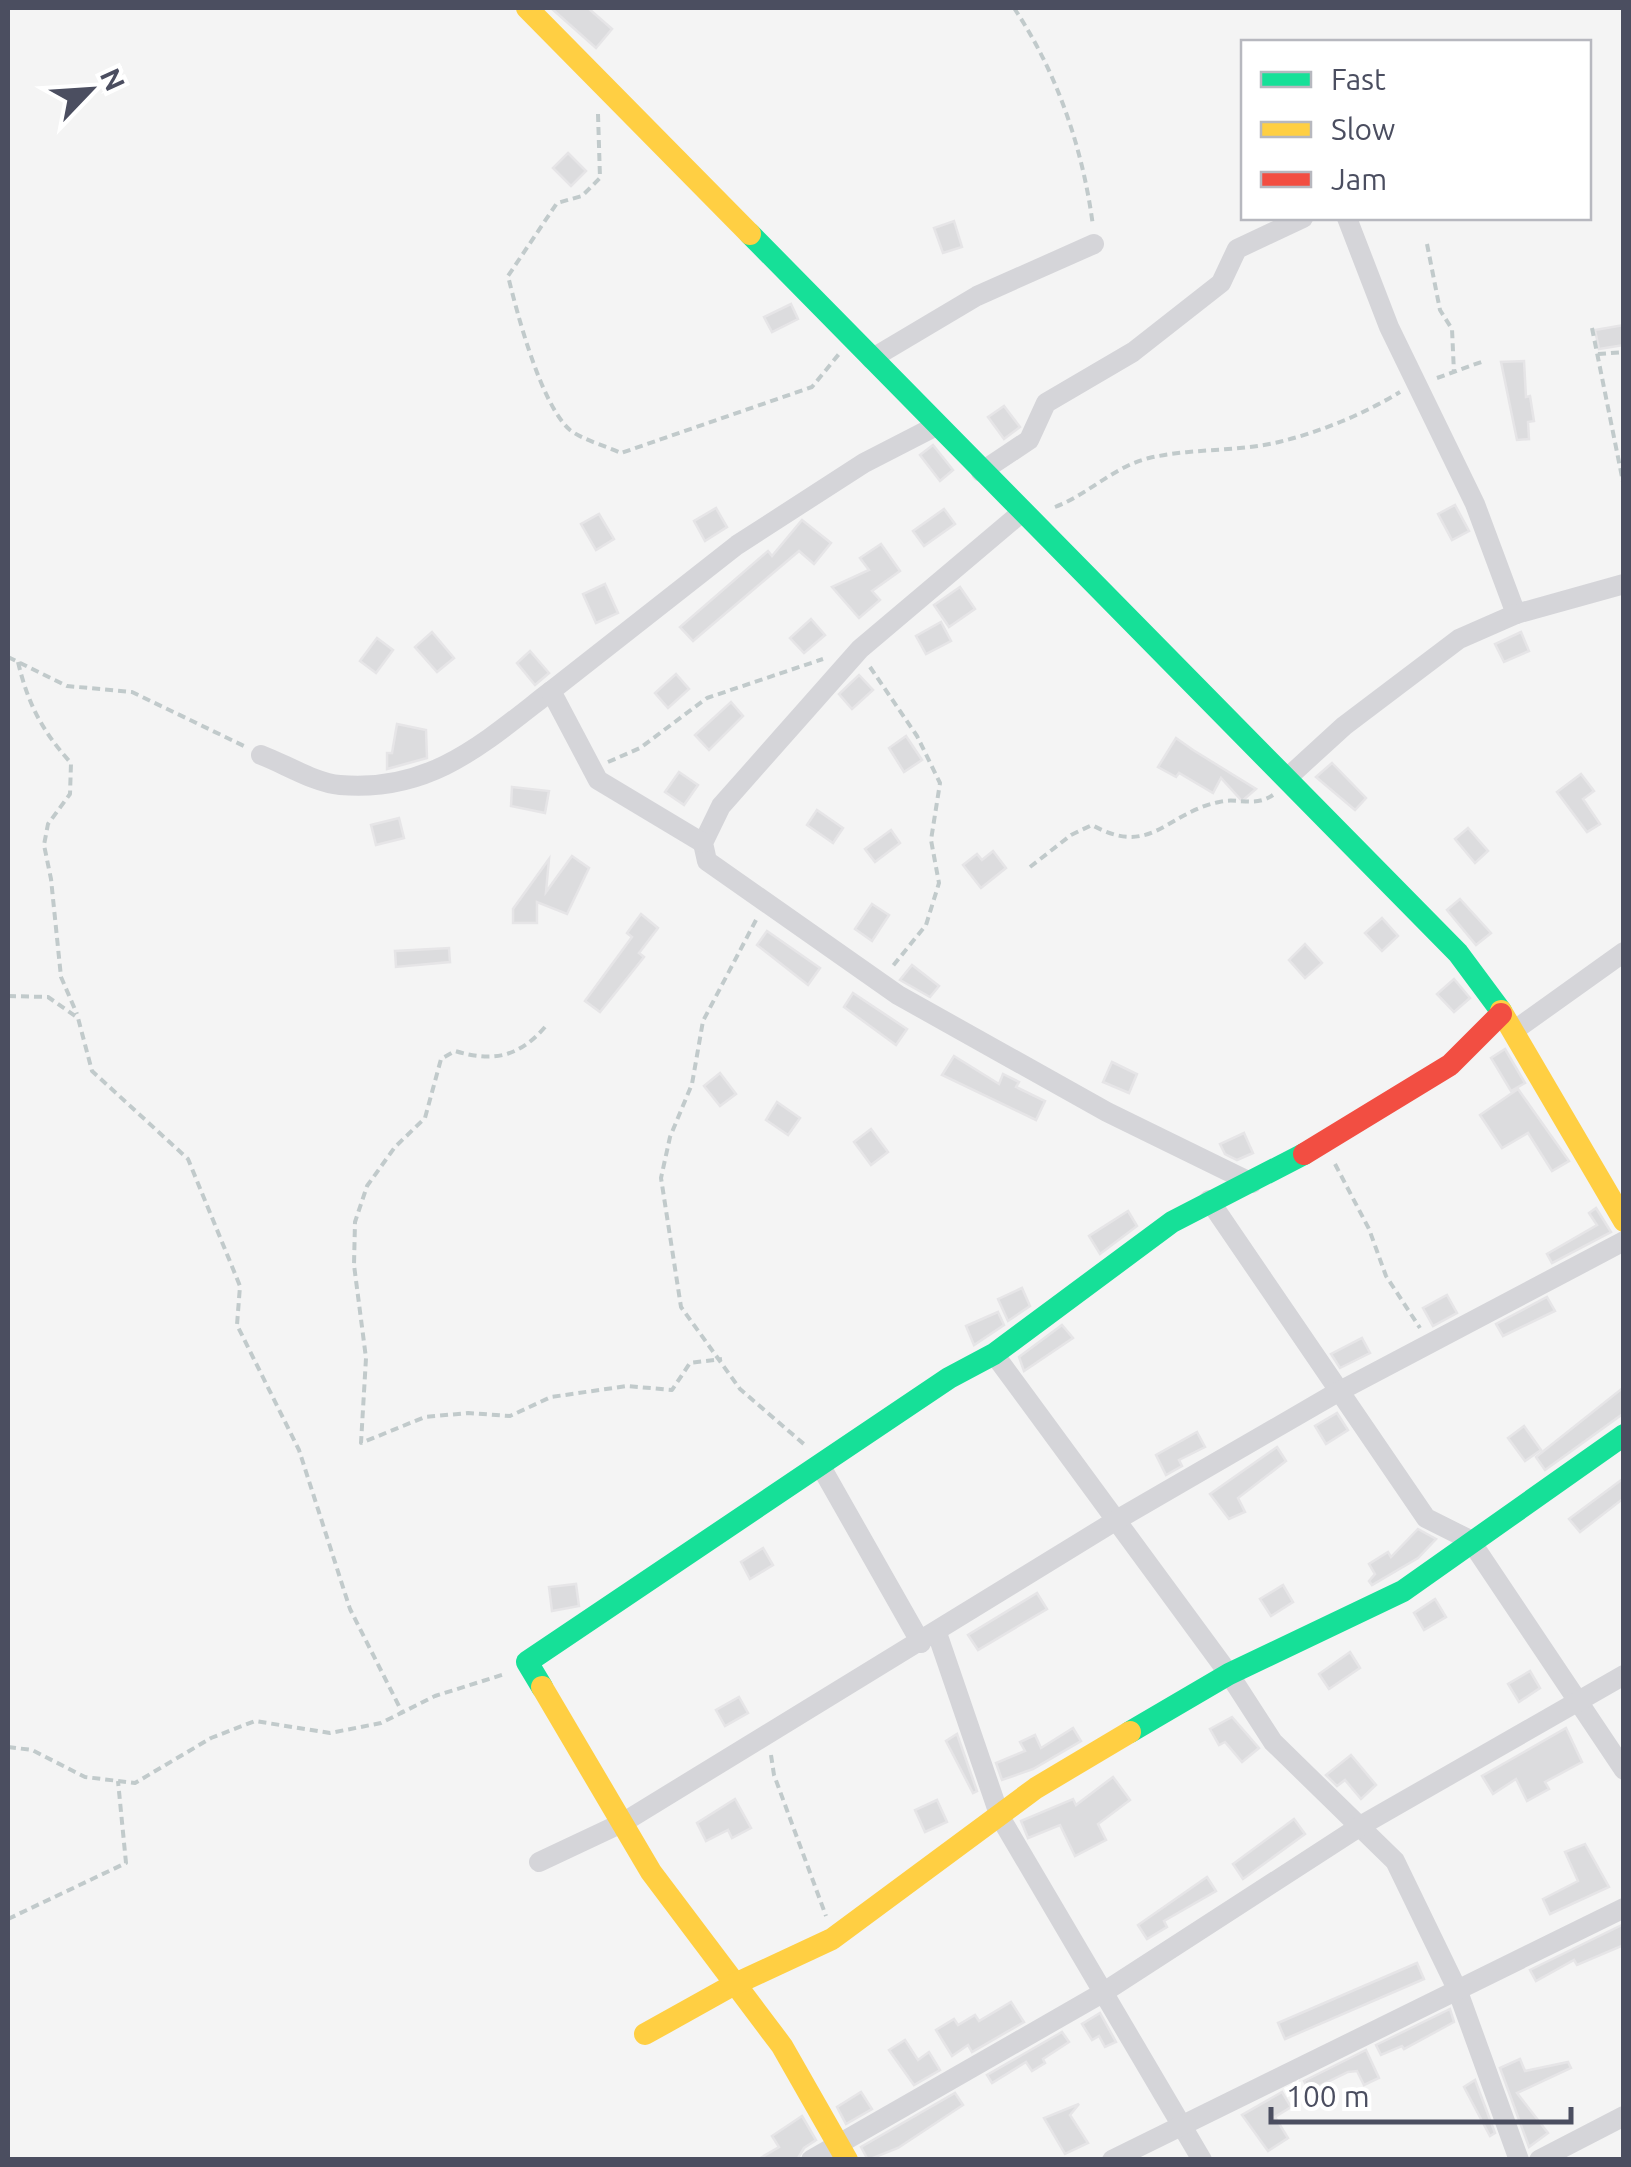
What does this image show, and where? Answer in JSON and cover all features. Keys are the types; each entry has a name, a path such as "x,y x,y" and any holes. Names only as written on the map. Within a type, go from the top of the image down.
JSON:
{"street":[{"path":"527,8 1458,954 1508,1022 1624,1221"},
{"path":"981,472 1029,440 1046,404 1133,352 1221,283 1237,249 1299,220"},
{"path":"1348,220 1415,384 1475,504 1516,614"},
{"path":"871,359 977,296 1094,244"},
{"path":"261,754 337,785 390,783 445,768 477,750 736,544 864,462 936,426"},
{"path":"1028,520 860,649 720,806 703,843 707,861 880,983 1107,1112 1252,1183"},
{"path":"1286,779 1344,726 1459,639 1516,614 1624,584"},
{"path":"551,690 598,780 703,843"},
{"path":"842,2152 782,2046 651,1872 527,1662 949,1378 994,1354 1172,1222 1326,1142 1450,1066 1508,1022 1623,951"},
{"path":"1208,1200 1336,1393 1426,1518 1470,1540 1624,1770"},
{"path":"539,1862 624,1822 1114,1522 1336,1393 1624,1241"},
{"path":"994,1354 1229,1674 1274,1742 1395,1861 1457,1989 1519,2160"},
{"path":"646,2034 733,1985 832,1939 1036,1788 1229,1674 1403,1590 1624,1435"},
{"path":"820,1465 929,1638 1000,1816 1037,1887 1104,1992 1202,2160"},
{"path":"811,2160 842,2152 1104,1992 1362,1826 1624,1676"},
{"path":"1112,2160 1624,1908"},
{"path":"1539,2160 1624,2116"}],"path":[{"path":"1014,8 1047,59 1074,141 1094,244"},
{"path":"603,86 597,108 600,178 582,196 556,204 508,276 520,326 546,388 570,430 621,453 812,387 851,340"},
{"path":"1427,244 1440,310 1452,329 1454,373"},
{"path":"1592,328 1624,487"},
{"path":"1596,354 1624,352"},
{"path":"1028,520 1084,496 1114,470 1149,458 1280,442 1366,412 1415,384 1484,361"},
{"path":"592,770 640,748 707,698 860,649 918,736 940,784 931,840 938,883 926,925 880,983"},
{"path":"8,657 68,686 132,692 261,754"},
{"path":"18,662 27,702 45,735 71,763 70,794 48,824 44,845 52,879 61,976 78,1018 92,1072 188,1159 240,1286 237,1325 299,1450 350,1609 403,1714"},
{"path":"1030,867 1070,835 1092,825 1128,838 1158,833 1222,800 1264,802 1280,791 1286,779"},
{"path":"770,906 750,927 703,1021 692,1084 670,1138 661,1178 680,1306 722,1358 740,1388 802,1441 820,1465"},
{"path":"8,996 48,997 78,1018"},
{"path":"544,1027 530,1045 486,1060 455,1051 441,1059 425,1118 395,1147 366,1186 355,1222 354,1265 366,1358 361,1442 425,1418 468,1413 510,1416 551,1397 627,1386 672,1390 690,1364 722,1358"},
{"path":"1326,1142 1386,1276 1428,1343"},
{"path":"8,1747 32,1750 86,1777 118,1781 150,1778 211,1738 255,1721 330,1733 403,1714 435,1696 481,1684 527,1662"},
{"path":"768,1736 774,1775 810,1864 832,1939"},
{"path":"8,1919 126,1863 118,1781"}],"building":[{"path":"551,8 588,8 612,29 596,48"},
{"path":"568,153 586,171 571,186 553,168"},
{"path":"954,221 962,247 943,253 934,228"},
{"path":"791,304 798,319 772,332 764,317"},
{"path":"1624,325 1624,345 1599,349 1595,330"},
{"path":"1524,361 1526,397 1530,396 1534,421 1528,422 1529,439 1517,440 1501,362"},
{"path":"1004,406 1020,427 1004,439 988,417"},
{"path":"933,445 953,470 940,481 920,455"},
{"path":"1455,505 1469,531 1452,540 1438,514"},
{"path":"716,508 727,527 705,541 694,521"},
{"path":"944,509 955,524 924,546 913,531"},
{"path":"599,514 614,539 596,550 581,524"},
{"path":"802,520 831,543 814,564 799,551 693,641 680,627 768,551 772,556"},
{"path":"881,544 900,571 872,591 880,600 859,618 832,587 869,570 860,558"},
{"path":"605,584 618,613 596,623 583,594"},
{"path":"960,587 975,609 949,627 934,605"},
{"path":"811,619 825,635 804,653 790,638"},
{"path":"941,622 951,641 926,654 916,636"},
{"path":"432,632 454,658 437,672 415,647"},
{"path":"1521,632 1529,651 1504,662 1495,644"},
{"path":"377,638 393,650 376,673 360,661"},
{"path":"530,651 549,673 535,685 517,663"},
{"path":"676,674 689,689 668,708 655,693"},
{"path":"859,675 873,690 852,709 839,694"},
{"path":"731,702 743,716 709,750 695,735"},
{"path":"397,724 426,730 427,758 387,769 387,753 392,753"},
{"path":"906,736 922,760 904,772 889,748"},
{"path":"1176,738 1256,789 1242,801 1221,778 1213,793 1179,773 1176,777 1158,767"},
{"path":"1332,763 1366,798 1355,810 1316,777"},
{"path":"679,772 698,785 684,805 665,792"},
{"path":"1581,774 1594,791 1583,799 1600,824 1587,832 1557,792"},
{"path":"512,787 549,791 545,813 511,806"},
{"path":"817,810 843,828 833,843 807,825"},
{"path":"399,818 404,838 376,845 371,825"},
{"path":"1468,828 1488,851 1475,863 1455,839"},
{"path":"891,830 900,843 875,862 865,849"},
{"path":"993,851 1006,868 981,888 963,865 977,854 982,860"},
{"path":"572,856 589,868 567,914 537,902 537,923 513,923 513,909 549,859 546,892"},
{"path":"1460,899 1491,933 1476,945 1447,910"},
{"path":"872,904 889,915 872,941 855,929"},
{"path":"641,914 658,928 639,953 644,957 600,1012 585,1001 632,937 627,933"},
{"path":"1382,918 1398,936 1382,951 1365,933"},
{"path":"767,931 820,968 808,985 757,945"},
{"path":"1305,944 1322,963 1305,978 1289,960"},
{"path":"449,948 450,962 396,967 395,951"},
{"path":"912,965 939,986 930,997 900,980"},
{"path":"1454,979 1470,998 1454,1012 1437,994"},
{"path":"853,993 907,1029 896,1045 844,1007"},
{"path":"1505,1049 1525,1083 1511,1091 1491,1058"},
{"path":"954,1056 999,1084 1003,1074 1019,1082 1016,1087 1045,1101 1036,1120 942,1075"},
{"path":"1112,1062 1137,1074 1129,1093 1103,1082"},
{"path":"720,1073 736,1094 720,1106 704,1086"},
{"path":"1518,1089 1569,1161 1552,1171 1528,1133 1502,1148 1480,1115"},
{"path":"777,1102 800,1118 788,1135 766,1120"},
{"path":"871,1129 888,1152 871,1165 854,1142"},
{"path":"1244,1133 1253,1153 1237,1160 1225,1154 1220,1144"},
{"path":"1596,1208 1611,1232 1552,1263 1547,1254 1597,1225 1589,1213"},
{"path":"1128,1211 1137,1226 1100,1254 1089,1236"},
{"path":"1022,1288 1030,1306 1008,1321 998,1299"},
{"path":"1447,1295 1457,1313 1433,1326 1423,1308"},
{"path":"1547,1297 1555,1311 1503,1336 1496,1324"},
{"path":"998,1312 1004,1325 974,1345 966,1326"},
{"path":"1062,1325 1073,1338 1024,1371 1019,1357"},
{"path":"1362,1338 1370,1353 1340,1368 1331,1354"},
{"path":"1624,1387 1624,1413 1545,1470 1536,1457"},
{"path":"1337,1413 1348,1430 1326,1444 1315,1426"},
{"path":"1524,1426 1541,1450 1525,1461 1508,1438"},
{"path":"1197,1432 1205,1447 1179,1460 1182,1466 1166,1475 1156,1455"},
{"path":"1277,1447 1286,1461 1238,1498 1245,1512 1229,1519 1210,1494"},
{"path":"1624,1478 1624,1498 1580,1532 1569,1519"},
{"path":"1418,1529 1436,1539 1418,1558 1372,1585 1369,1581 1375,1574 1369,1564 1388,1552 1391,1557"},
{"path":"763,1548 773,1565 750,1579 741,1562"},
{"path":"576,1584 579,1606 552,1611 549,1587"},
{"path":"1283,1585 1293,1602 1271,1616 1260,1599"},
{"path":"1037,1593 1047,1609 978,1650 968,1635"},
{"path":"1435,1599 1446,1617 1424,1630 1414,1613"},
{"path":"1350,1652 1360,1668 1329,1689 1319,1674"},
{"path":"1530,1671 1540,1688 1519,1702 1508,1684"},
{"path":"739,1697 748,1713 725,1726 716,1710"},
{"path":"1232,1717 1259,1748 1242,1762 1225,1742 1219,1745 1210,1729"},
{"path":"1073,1728 1081,1741 1033,1769 1002,1780 996,1763 1025,1751 1020,1742 1035,1735 1041,1748"},
{"path":"1566,1728 1582,1762 1545,1782 1549,1789 1527,1801 1516,1779 1493,1794 1482,1776"},
{"path":"957,1734 977,1791 973,1793 946,1741"},
{"path":"1351,1755 1376,1785 1361,1799 1345,1780 1337,1786 1326,1775"},
{"path":"1113,1777 1130,1800 1098,1824 1106,1840 1075,1856 1060,1825 1028,1838 1021,1821 1073,1799 1076,1805"},
{"path":"735,1799 751,1828 732,1838 728,1830 706,1841 697,1823"},
{"path":"937,1800 947,1822 925,1832 915,1810"},
{"path":"1294,1819 1305,1834 1243,1879 1233,1864"},
{"path":"1585,1844 1609,1887 1550,1914 1543,1899 1578,1881 1565,1852"},
{"path":"1207,1877 1216,1891 1164,1921 1167,1927 1147,1939 1138,1925"},
{"path":"1624,1924 1624,1945 1577,1965 1574,1960 1536,1981 1530,1970"},
{"path":"1417,1963 1424,1979 1285,2039 1278,2023"},
{"path":"1011,2002 1024,2022 972,2052 968,2045 952,2056 936,2030 954,2019 958,2025 975,2015 979,2021"},
{"path":"1450,2009 1454,2022 1404,2049 1402,2046 1381,2055 1376,2045"},
{"path":"1100,2013 1116,2042 1105,2047 1099,2036 1092,2040 1082,2024"},
{"path":"1062,2032 1069,2042 1043,2059 1045,2063 1032,2071 1026,2062 992,2083 987,2075"},
{"path":"905,2040 918,2060 929,2052 940,2070 914,2085 889,2050"},
{"path":"1366,2050 1379,2078 1364,2085 1357,2071 1348,2072 1309,2091 1304,2081"},
{"path":"1520,2059 1525,2071 1568,2062 1571,2068 1517,2093 1548,2133 1529,2147 1500,2068"},
{"path":"1475,2080 1495,2133 1490,2136 1464,2087"},
{"path":"861,2092 872,2109 846,2124 837,2107"},
{"path":"1282,2092 1291,2107 1275,2117 1288,2138 1268,2151 1242,2115"},
{"path":"955,2093 963,2105 898,2148 868,2160 861,2147"},
{"path":"1079,2104 1070,2115 1088,2143 1065,2154 1044,2118"},
{"path":"802,2116 816,2140 804,2148 797,2160 757,2160 779,2147 772,2136"}],"traffic: fast":[{"path":"750,234 1458,953 1501,1011"},
{"path":"542,1687 527,1662 949,1378 994,1354 1172,1222 1304,1154"},
{"path":"1130,1732 1229,1674 1403,1591 1624,1435"}],"traffic: slow":[{"path":"527,8 750,234"},
{"path":"1501,1011 1624,1221"},
{"path":"542,1687 651,1872 782,2046 847,2160"},
{"path":"645,2034 733,1985 832,1939 1036,1788 1130,1732"}],"traffic: jam":[{"path":"1304,1154 1450,1065 1501,1014"}]}
